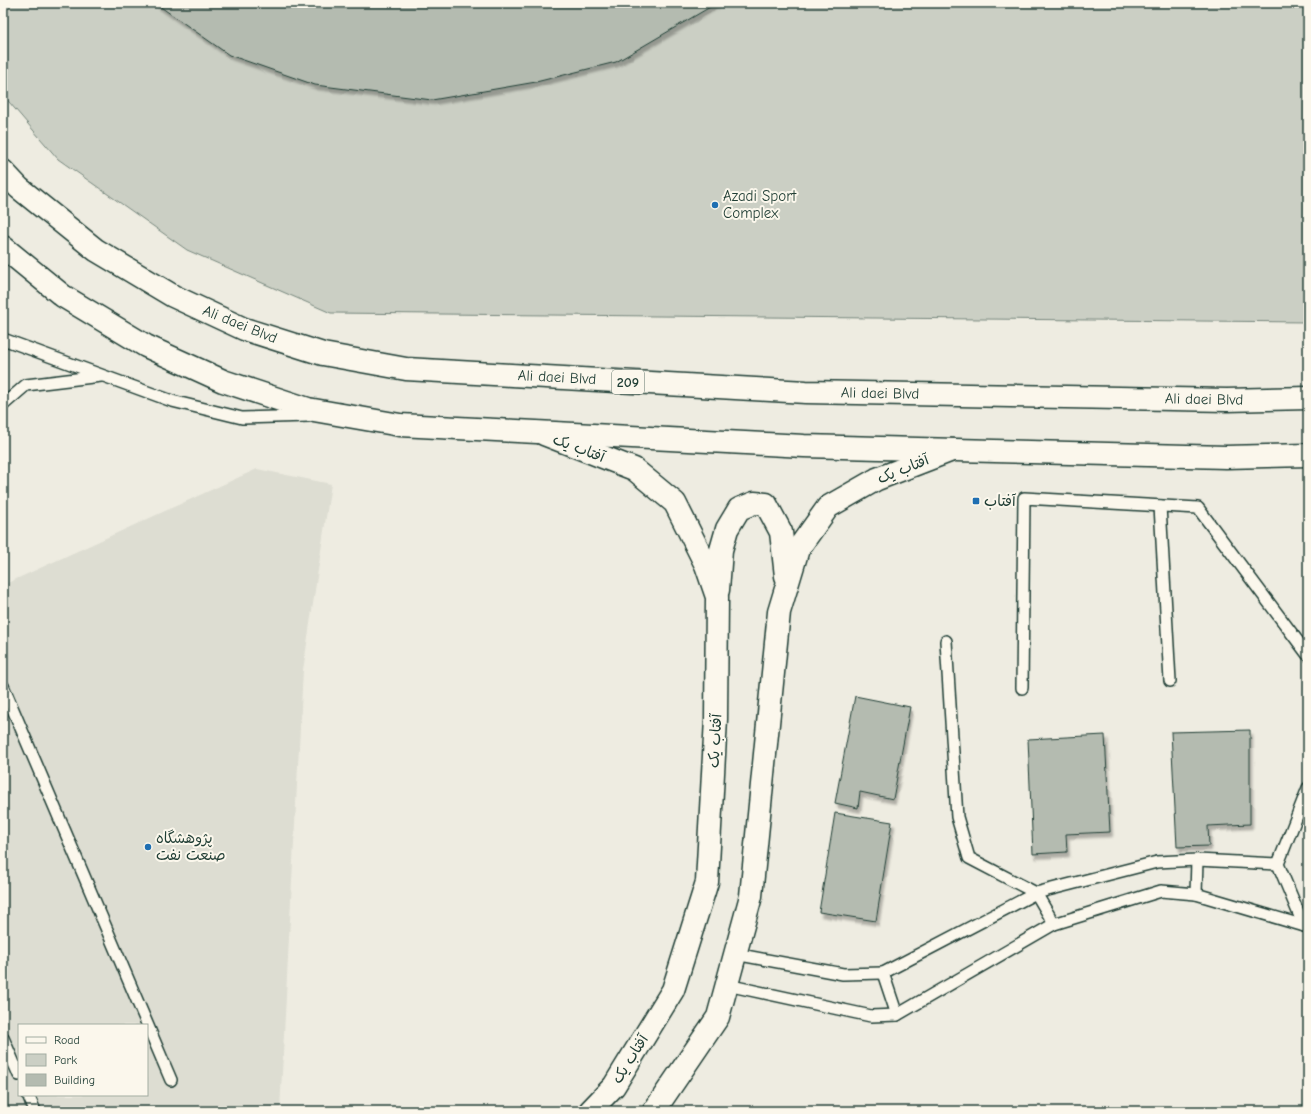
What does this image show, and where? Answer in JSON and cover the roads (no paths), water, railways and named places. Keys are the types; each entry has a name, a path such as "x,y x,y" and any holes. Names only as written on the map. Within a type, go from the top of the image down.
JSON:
{"main road":[{"name":"Ali daei Blvd","path":"3,171 19,188 96,250 173,296 244,329 323,354 406,369 806,392 1219,400 1308,398"},
{"path":"3,247 63,296 146,346 223,381 308,408 400,425 804,446 1226,457 1308,455"},
{"name":"آفتاب یک","path":"540,433 634,469 675,503 706,565 718,597 716,719 707,882 673,990 614,1086 590,1111"},
{"name":"آفتاب یک","path":"654,1111 718,1017 751,896 779,612 798,549 828,507 878,479 953,449"},
{"path":"718,597 721,550 727,529 739,509 754,503 766,504 781,532 787,585"}],"lane":[{"path":"3,339 172,401 242,418 342,414"},
{"path":"3,405 26,386 102,376"},
{"path":"1022,688 1024,498 1198,508 1308,655"},
{"path":"1160,506 1170,681"},
{"path":"946,641 957,817 969,858 1036,893 1054,924"},
{"path":"3,686 147,1024"},
{"path":"1306,926 1278,864 1308,788"},
{"path":"735,954 843,974 883,973 1036,893 1157,862 1197,860 1278,864"},
{"path":"1196,894 1197,860"},
{"path":"727,985 871,1016 897,1015 1054,924 1161,891 1196,894 1306,926"},
{"path":"883,973 897,1015"},
{"path":"148,1026 171,1080"},
{"path":"3,1038 18,1073"},
{"path":"28,1096 35,1111"}],"place":[{"name":"Azadi Sport Complex","path":"715,205"},
{"name":"آفتاب","path":"976,501"},
{"name":"پژوهشگاه صنعت نفت","path":"148,847"}]}
